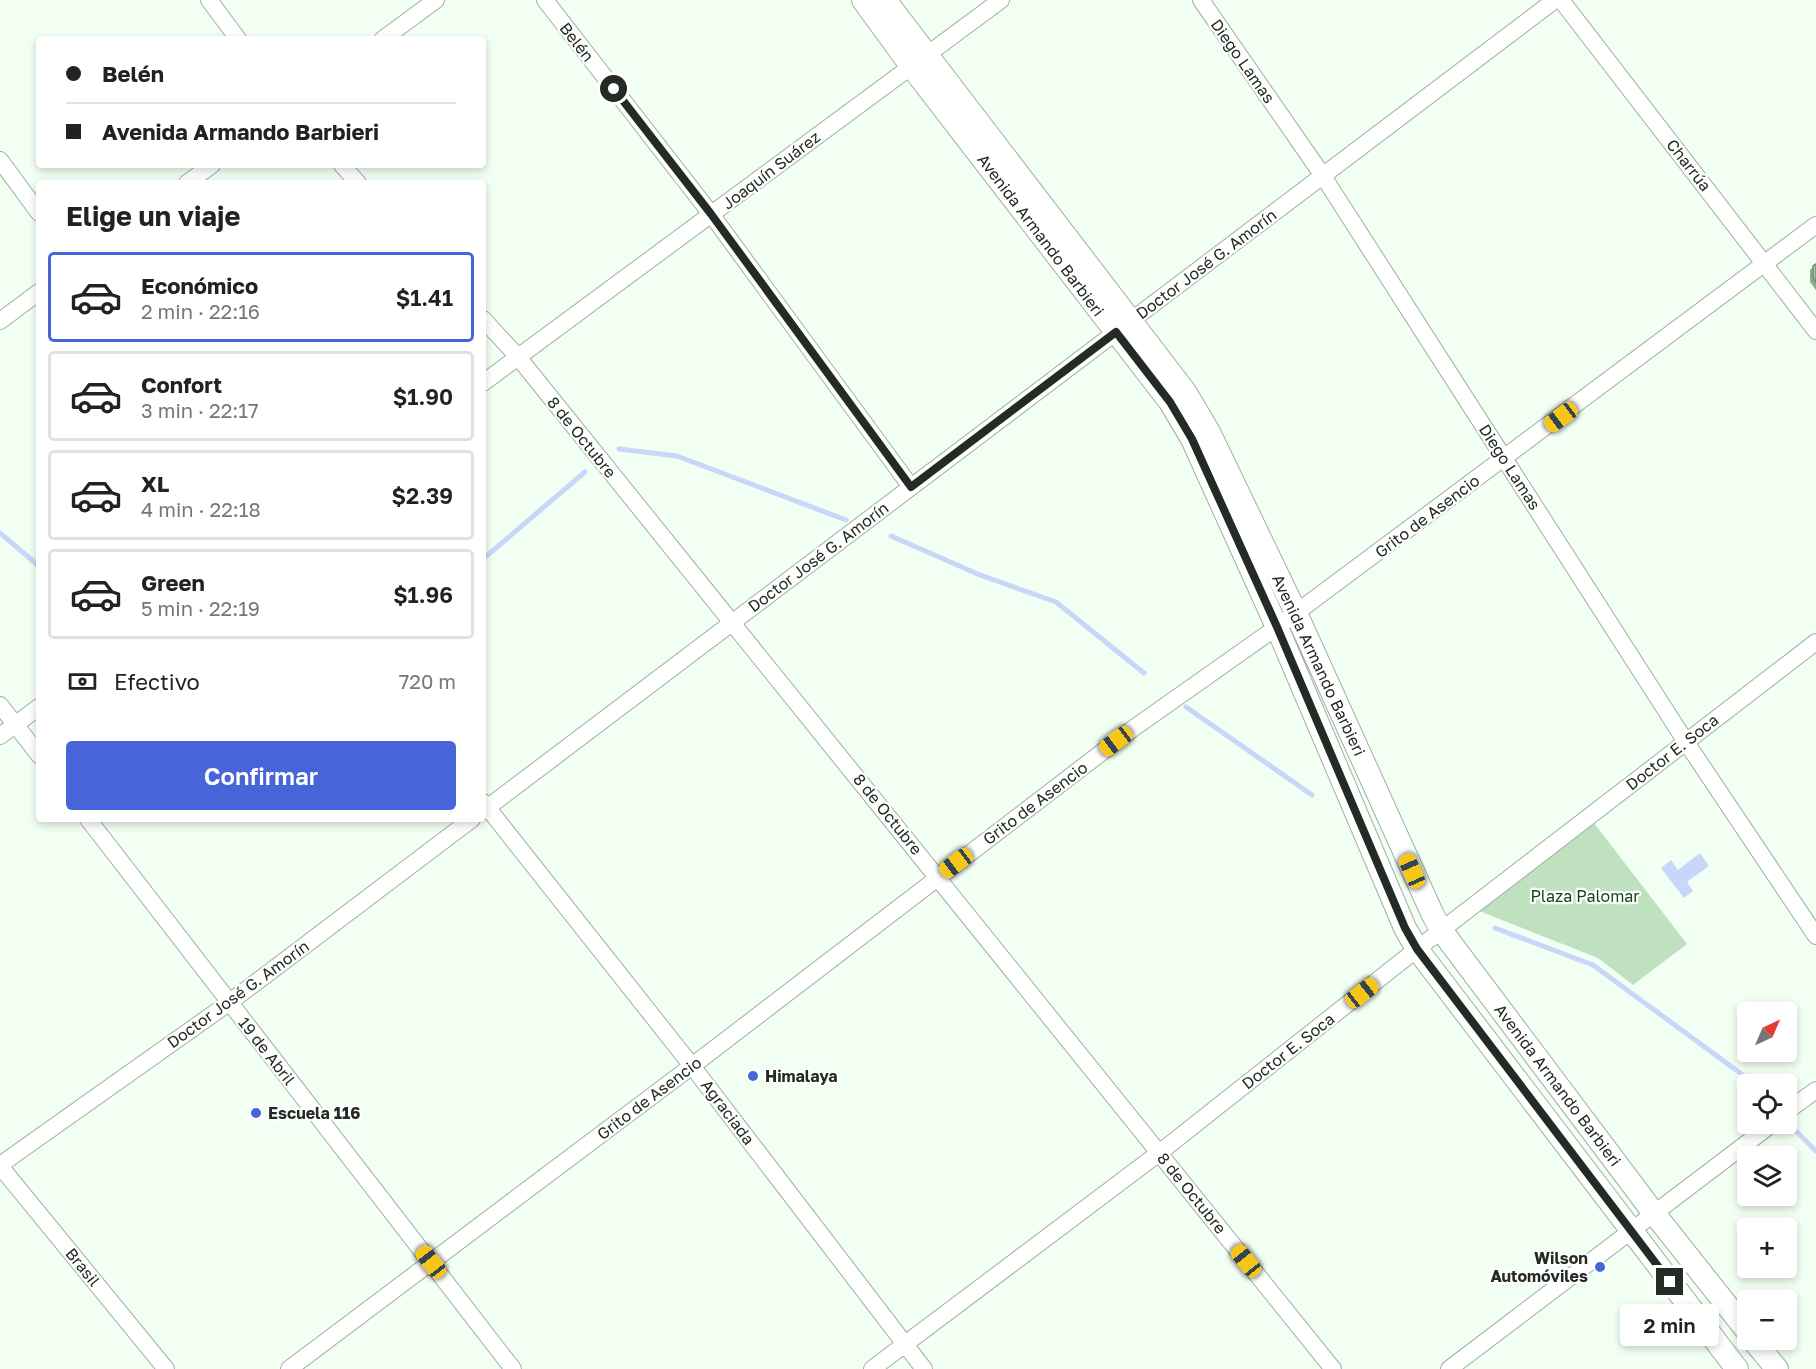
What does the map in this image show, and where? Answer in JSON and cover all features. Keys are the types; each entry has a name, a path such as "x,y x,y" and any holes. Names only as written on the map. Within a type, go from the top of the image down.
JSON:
{"street":[{"path":"209,0 236,36"},
{"path":"387,36 436,0"},
{"name":"Belén","path":"545,0 711,214 911,487"},
{"name":"Avenida Armando Barbieri","path":"863,0 919,60 1124,327 1186,393 1209,432 1296,613 1432,914 1653,1212 1737,1318"},
{"name":"Avenida Armando Barbieri","path":"885,0 919,60"},
{"name":"Joaquín Suárez","path":"486,381 1001,0"},
{"name":"Diego Lamas","path":"1201,0 1323,176 1686,742 1816,936"},
{"name":"Doctor José G. Amorín","path":"486,806 1555,0"},
{"name":"Charrúa","path":"1561,0 1766,263 1816,331"},
{"path":"0,160 36,209"},
{"path":"192,180 208,168"},
{"path":"345,168 355,180"},
{"name":"Grito de Asencio","path":"290,1369 692,1066 1131,730 1296,613 1816,225"},
{"path":"0,321 36,294"},
{"name":"8 de Octubre","path":"486,322 518,357 938,876 1333,1369"},
{"name":"Avenida Armando Barbieri","path":"1124,327 1192,439 1277,627 1405,928 1417,949 1737,1369"},
{"name":"Doctor E. Soca","path":"872,1369 1159,1153 1417,949 1816,642"},
{"path":"0,705 36,751"},
{"path":"0,736 36,709"},
{"name":"Agraciada","path":"486,809 692,1066 924,1369"},
{"name":"19 de Abril","path":"90,822 513,1369"},
{"name":"Doctor José G. Amorín","path":"0,1165 230,1002 468,822"},
{"path":"1797,1104 1816,1090"},
{"path":"1449,1369 1629,1230 1758,1134"},
{"name":"Brasil","path":"0,1165 166,1369"},
{"path":"1761,1350 1777,1369"}],"green space":[{"name":"Plaza Palomar","path":"1594,823 1687,944 1633,985 1598,958 1479,911"}],"water":[{"path":"1700,853 1709,866 1687,882 1693,891 1684,898 1661,868 1671,860 1678,870"}],"building":[{"path":"1816,264 1816,282 1813,278 1813,266"}],"waterway":[{"path":"619,449 677,456 846,520"},
{"path":"486,556 585,472"},
{"path":"0,533 36,563"},
{"path":"891,536 980,575 1056,602 1144,673"},
{"path":"1186,707 1312,795"},
{"path":"1495,928 1593,965 1741,1074"},
{"path":"1797,1132 1816,1151"}],"place":[{"name":"Himalaya","path":"753,1076"},
{"name":"Escuela 116","path":"256,1113"},
{"name":"Wilson Automóviles","path":"1600,1267"}],"route":[{"path":"614,89 711,214 911,487 1116,332 1170,402 1192,439 1277,627 1405,928 1417,949 1670,1282"}]}
